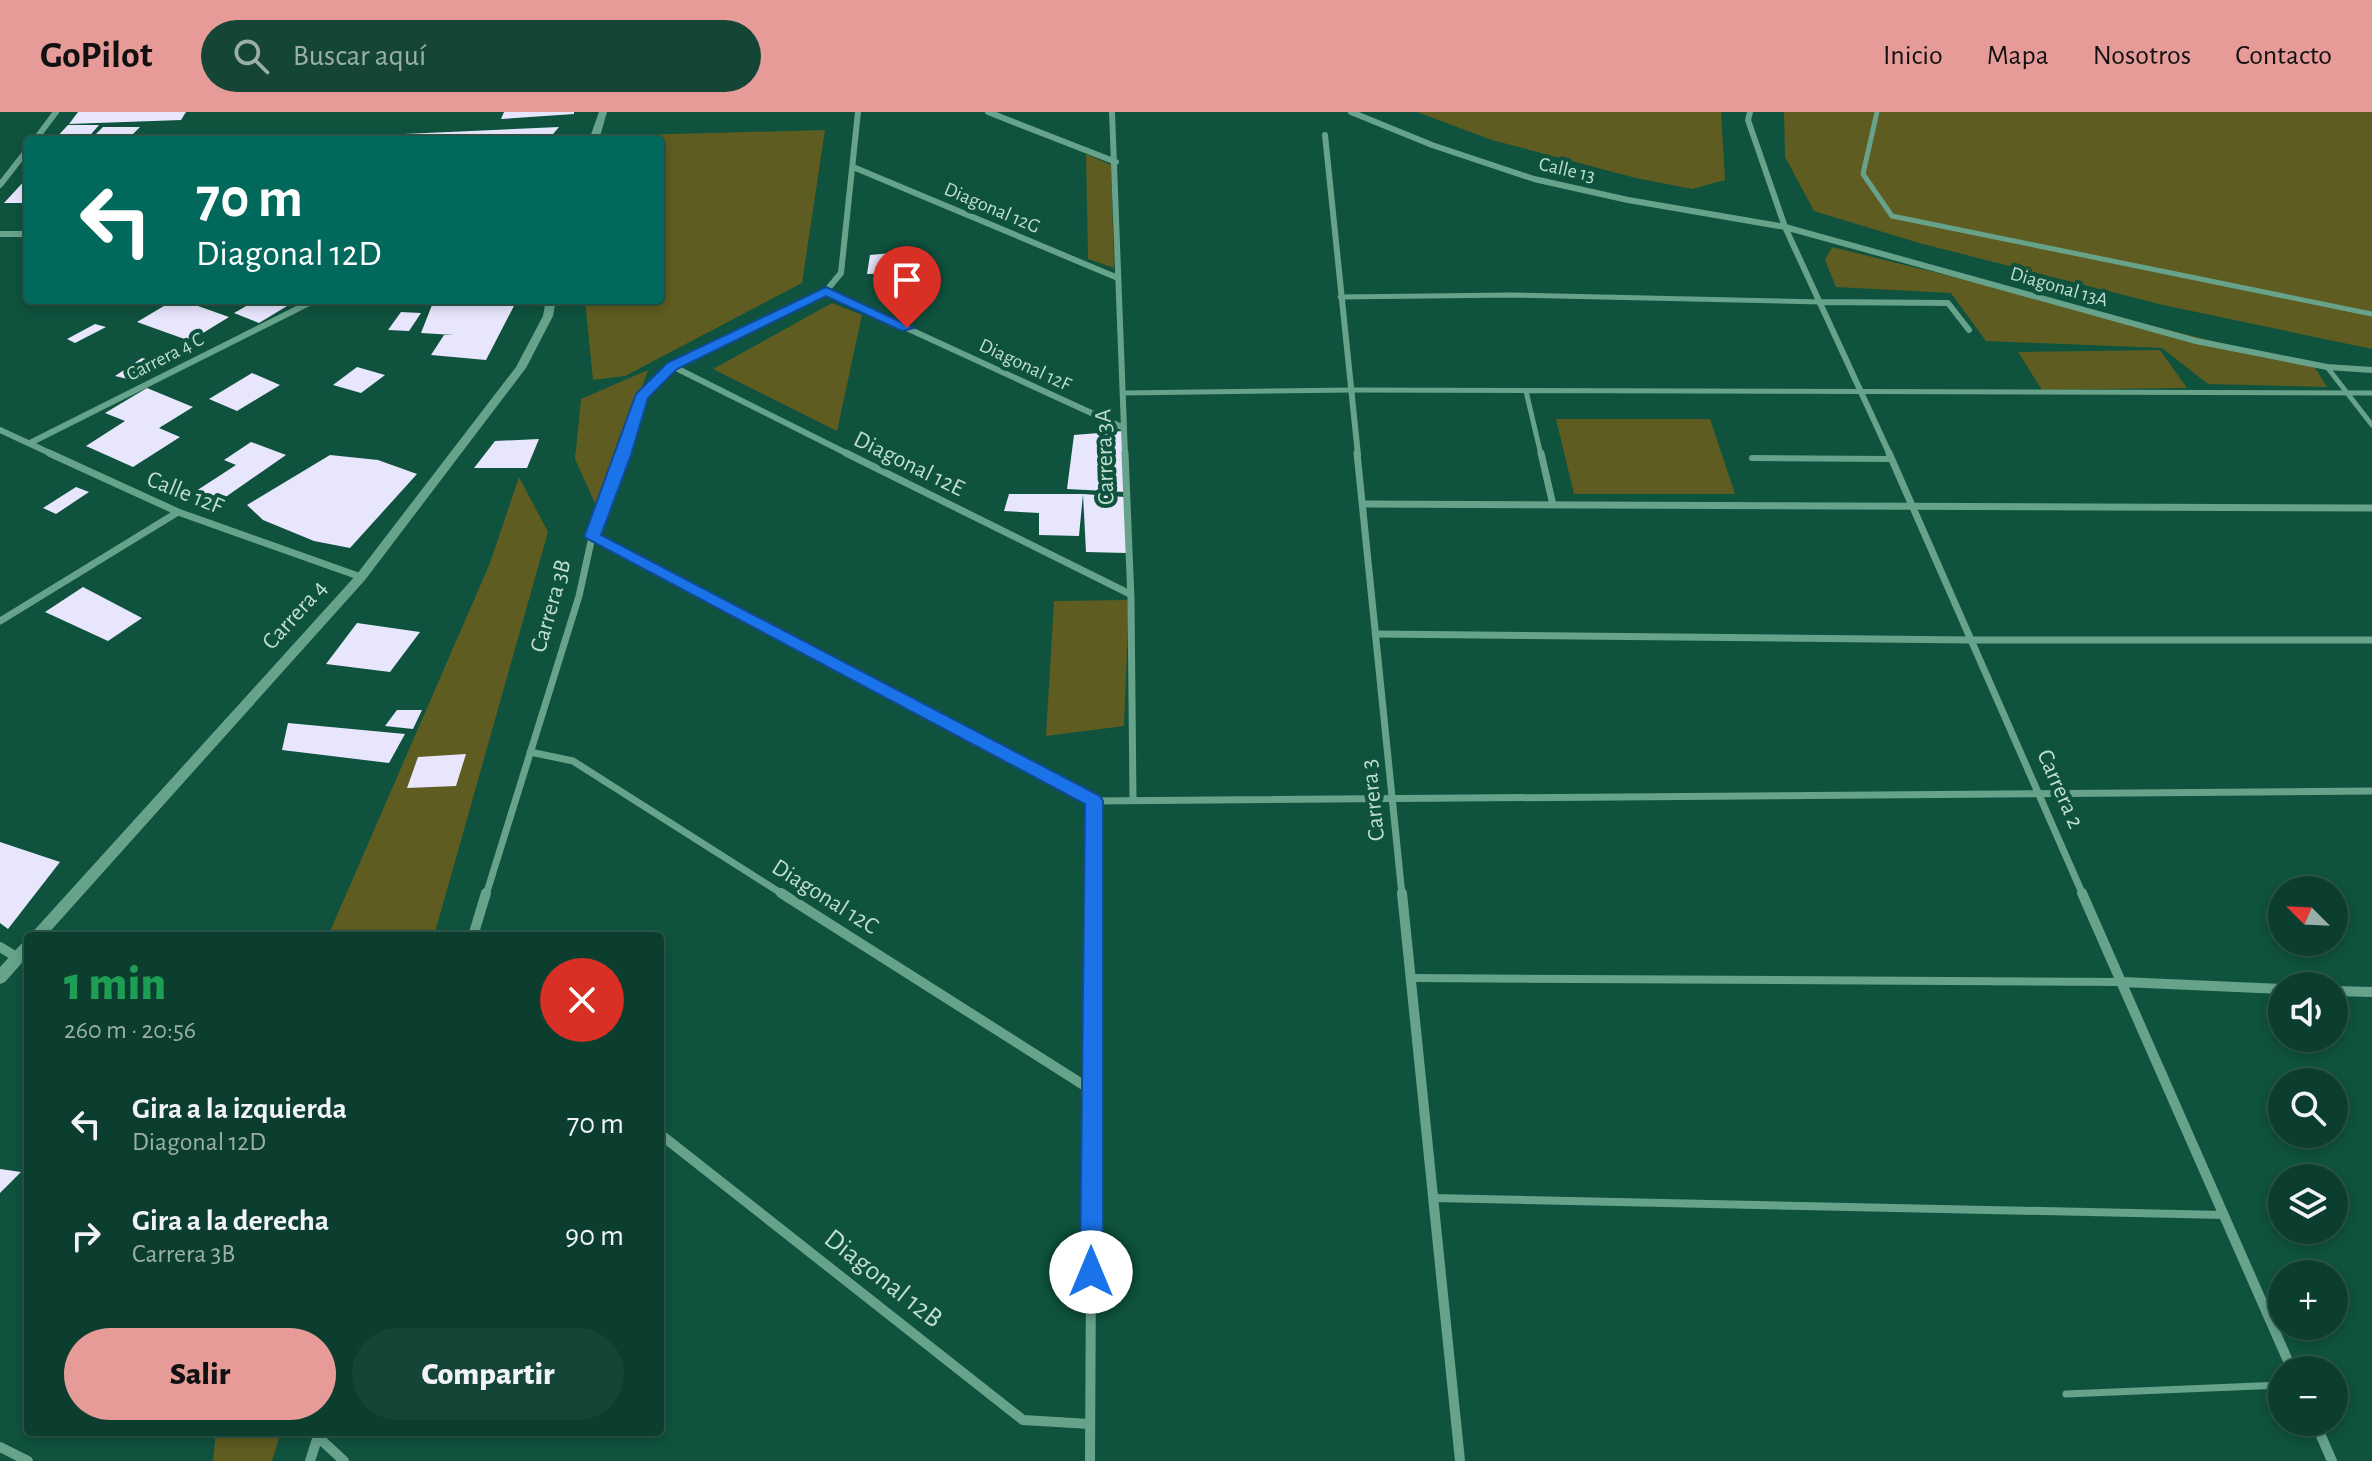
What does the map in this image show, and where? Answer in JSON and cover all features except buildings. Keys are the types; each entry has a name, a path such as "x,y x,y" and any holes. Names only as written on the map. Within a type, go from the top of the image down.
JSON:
{"street":[{"path":"38,136 56,112"},
{"path":"595,136 603,112"},
{"path":"826,291 841,273 858,112"},
{"path":"988,112 1116,162"},
{"name":"Carrera 3A","path":"1112,112 1130,594 1133,800"},
{"name":"Calle 13","path":"1351,112 1432,145 1534,179 1628,200 1785,227"},
{"name":"Carrera 2","path":"1750,112 1748,120 1785,227 1821,302 2286,1356"},
{"path":"1877,112 1863,174 1892,216 2372,314"},
{"name":"Carrera 3","path":"1325,135 1460,1461"},
{"path":"0,185 24,154"},
{"name":"Diagonal 12G","path":"853,167 1118,278"},
{"name":"Diagonal 13A","path":"1785,227 2196,341 2327,367 2372,370"},
{"path":"0,234 24,234"},
{"name":"Carrera 3B","path":"474,932 579,596 592,537 624,455 641,397 672,366 826,291"},
{"name":"Diagonal 12F","path":"826,291 1124,428"},
{"path":"1340,297 1511,295 1948,303 1969,330"},
{"name":"Carrera 4 C","path":"30,443 307,304"},
{"name":"Carrera 4","path":"41,932 361,577 521,368 548,316 550,304"},
{"name":"Diagonal 12E","path":"672,366 1130,594"},
{"path":"2327,367 2372,425"},
{"path":"1123,393 1351,390 2372,393"},
{"path":"1526,391 1553,505"},
{"name":"Calle 12F","path":"0,430 178,512 361,577"},
{"path":"1363,504 2372,508"},
{"path":"0,621 178,512"},
{"path":"592,537 1094,801 2372,791"},
{"path":"1376,634 2371,641"},
{"name":"Diagonal 12C","path":"530,752 573,761 1093,1091"},
{"path":"1090,1461 1094,801"},
{"path":"0,947 23,952 0,978"},
{"path":"1411,978 2122,982 2268,988"},
{"path":"2348,991 2372,992"},
{"name":"Diagonal 12B","path":"664,1137 1023,1420 1090,1424"},
{"path":"1433,1198 2224,1215"},
{"path":"310,1461 317,1436"},
{"path":"320,1436 344,1461"},
{"path":"2321,1436 2332,1461"},
{"path":"0,1447 28,1461"}],"lane":[{"path":"1752,458 1890,459"},
{"path":"2066,1394 2268,1386"}],"shaded area":[{"path":"1417,112 1721,112 1725,180 1692,189 1636,178 1492,140"},
{"path":"1784,112 2372,112 2372,349 2163,305 1919,243 1814,211 1785,157"},
{"path":"825,130 802,283 625,376 593,380 585,304 664,304 664,136 635,135"},
{"path":"1086,154 1111,165 1114,268 1088,259"},
{"path":"1832,247 2314,366 2327,387 2208,384 2162,348 1986,341 1951,293 1836,287 1825,260"},
{"path":"832,303 862,315 837,431 713,369"},
{"path":"2160,350 2187,388 2042,390 2018,352"},
{"path":"648,370 598,510 575,459 581,399"},
{"path":"1556,419 1710,419 1735,494 1574,494"},
{"path":"519,477 548,532 435,932 330,932 490,563"},
{"path":"1129,600 1124,726 1046,736 1054,601"},
{"path":"216,1436 280,1436 272,1461 213,1461"}],"route":[{"path":"907,328 826,291 672,366 641,397 624,455 592,537 1094,801 1091,1272"}]}
